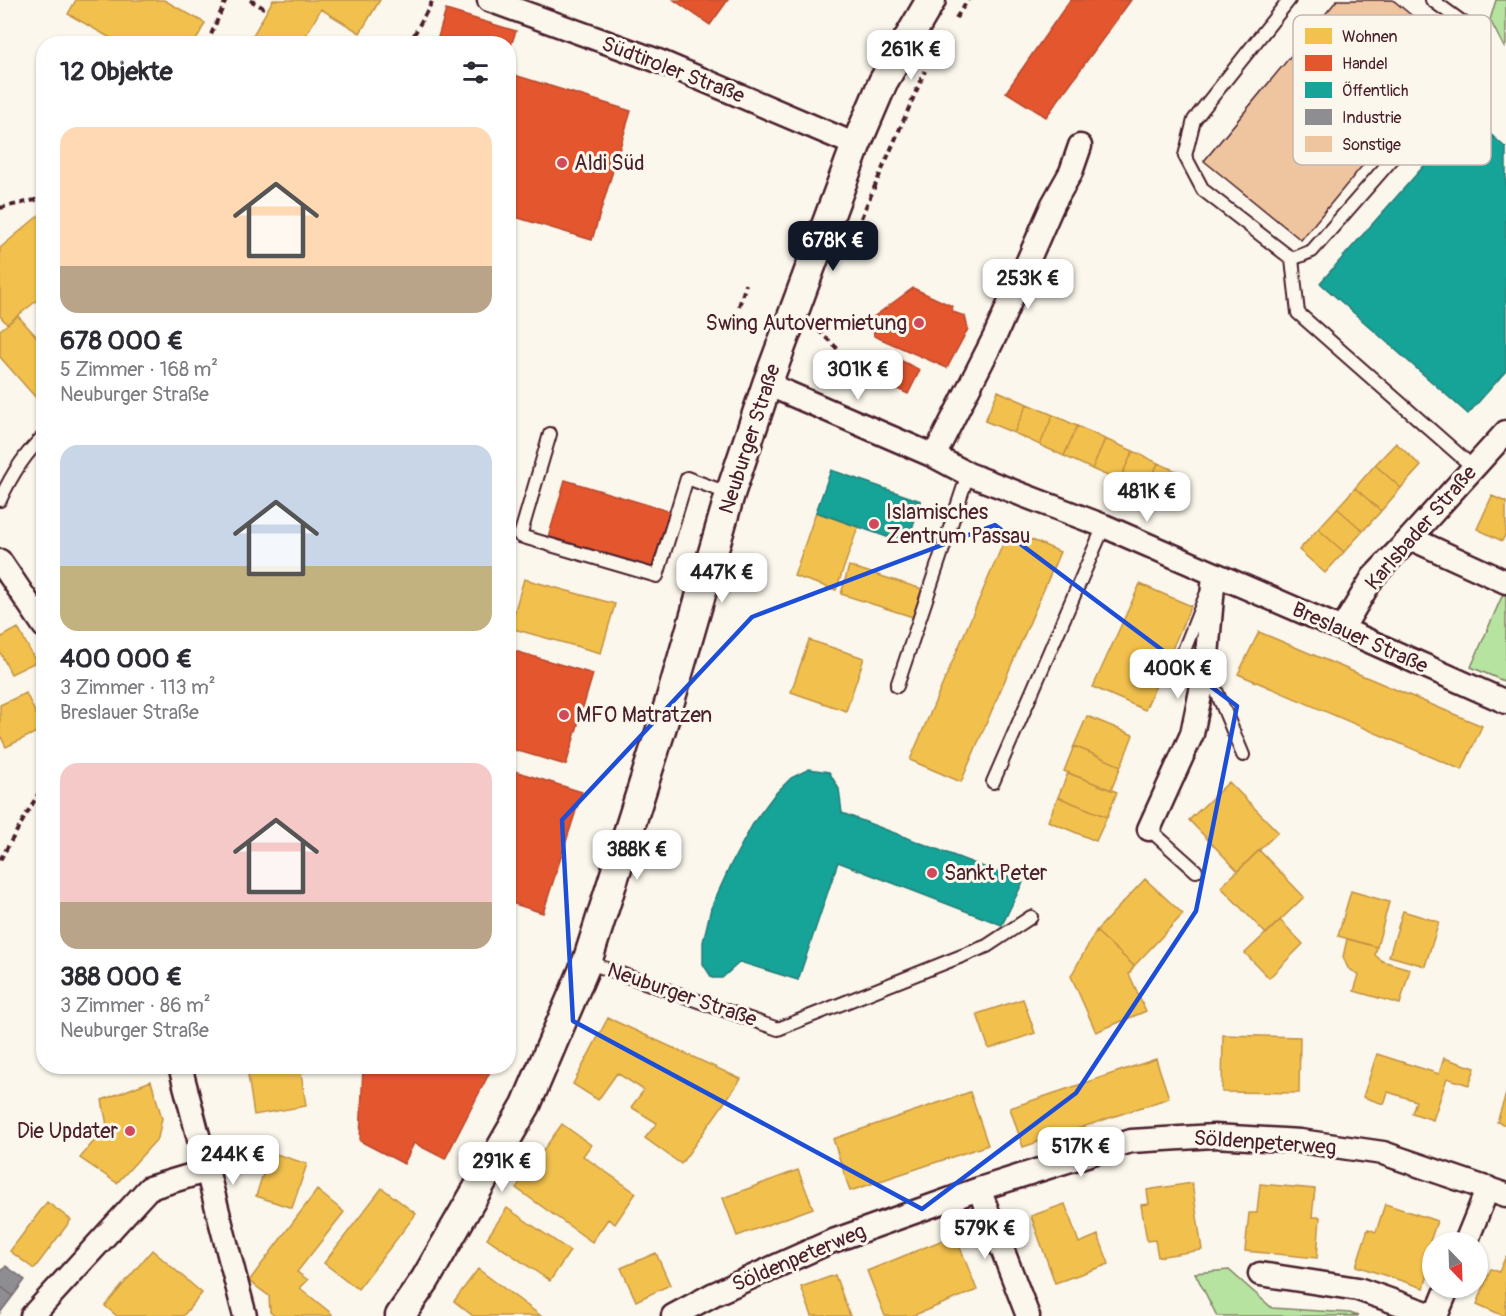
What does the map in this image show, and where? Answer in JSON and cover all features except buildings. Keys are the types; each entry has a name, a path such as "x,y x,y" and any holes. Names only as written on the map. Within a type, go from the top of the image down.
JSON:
{"street":[{"name":"Südtiroler Straße","path":"489,0 661,62 856,145"},
{"name":"Neuburger Straße","path":"400,1316 425,1280 526,1105 587,962 672,694 730,494 767,384 856,145 883,82 931,0"},
{"path":"934,456 995,336 1049,213 1071,171 1080,146"},
{"name":"Breslauer Straße","path":"767,384 934,456 968,474 1104,526 1342,628 1506,702"},
{"name":"Karlsbader Straße","path":"1342,628 1372,577 1506,432"},
{"path":"1410,538 1506,582"},
{"path":"0,561 36,614"},
{"path":"1149,829 1192,734 1206,667 1214,574"},
{"path":"182,1074 209,1170 245,1316"},
{"name":"Söldenpeterweg","path":"673,1316 714,1294 830,1242 979,1189 1131,1141 1215,1136 1300,1141 1383,1153 1497,1192 1472,1232"},
{"path":"32,1316 149,1188 209,1170"},
{"path":"979,1189 1028,1316"},
{"path":"1260,1274 1358,1289 1436,1316 1443,1298"}],"lane":[{"path":"1289,0 1194,120 1185,156 1203,190 1292,259 1298,313 1474,468"},
{"path":"1432,0 1453,15"},
{"path":"1292,259 1312,251 1387,165"},
{"path":"550,434 520,536 657,576 687,478 730,494"},
{"path":"0,500 8,482 28,450 36,443"},
{"path":"897,686 968,474"},
{"path":"993,782 1104,526"},
{"path":"1173,678 1214,574"},
{"path":"1206,667 1243,755"},
{"path":"1149,829 1196,871"},
{"name":"Neuburger Straße","path":"587,962 778,1029 987,946 1031,917"}],"path":[{"path":"250,0 267,10"},
{"path":"413,36 433,0"},
{"path":"950,27 968,0"},
{"path":"210,36 224,1"},
{"path":"857,229 927,65"},
{"path":"0,207 36,200"},
{"path":"739,306 746,284"},
{"path":"814,327 842,353 856,358 851,381 838,374"},
{"path":"0,860 36,798"}],"highlighted area":[{"path":"995,525 1237,706 1196,911 1076,1093 922,1209 573,1021 562,820 752,617"}],"green space":[{"path":"1496,0 1506,0 1506,45 1504,47 1491,22"},
{"path":"1503,594 1506,595 1506,682 1471,667"},
{"path":"1229,1270 1272,1308 1350,1313 1358,1316 1217,1316 1195,1273"}],"place":[{"name":"Aldi Süd","path":"562,163"},
{"name":"Swing Autovermietung","path":"919,323"},
{"name":"Islamisches Zentrum Passau","path":"874,524"},
{"name":"MFO Matratzen","path":"564,715"},
{"name":"Sankt Peter","path":"932,873"},
{"name":"Die Updater","path":"130,1131"}]}
